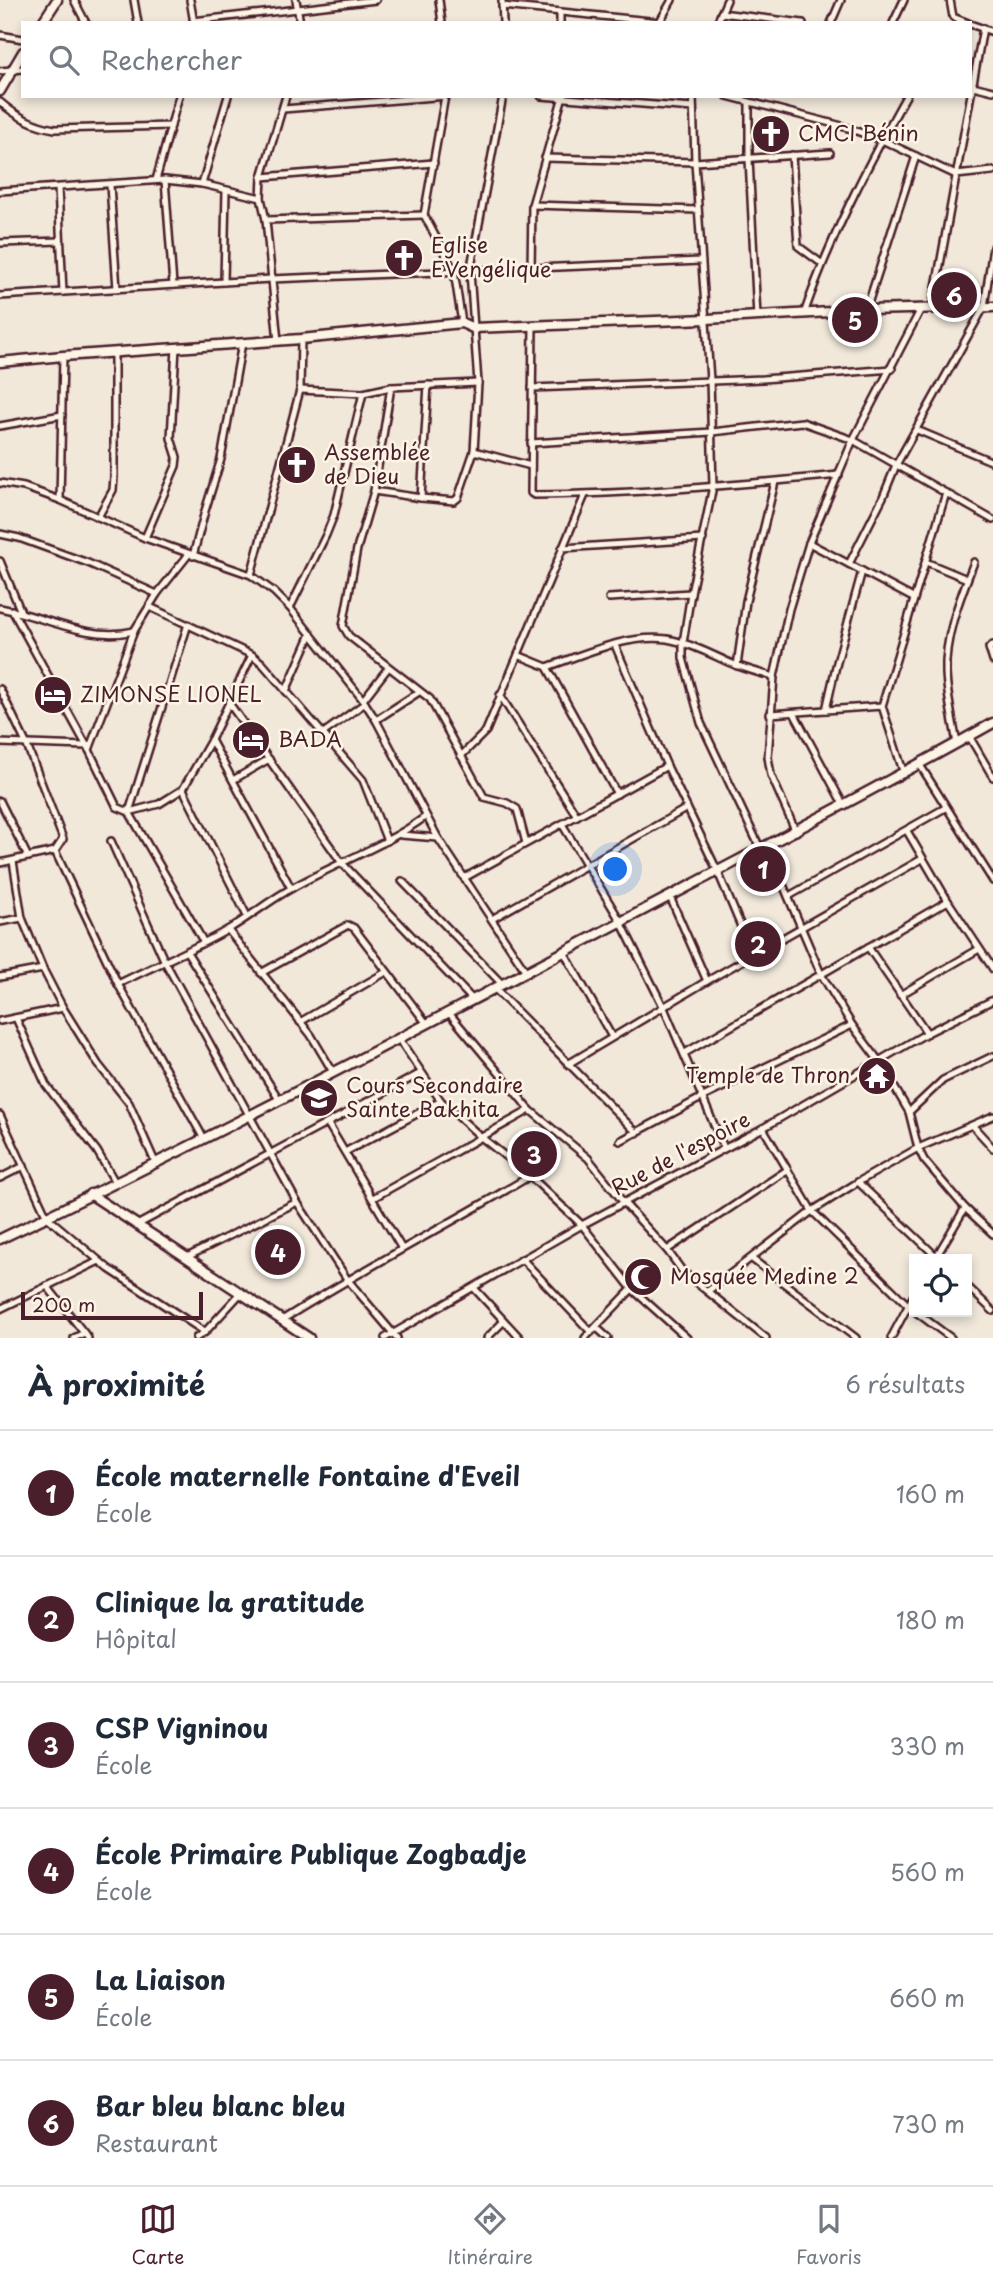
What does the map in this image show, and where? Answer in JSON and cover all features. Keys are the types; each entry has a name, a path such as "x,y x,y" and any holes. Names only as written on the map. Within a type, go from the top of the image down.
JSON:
{"main road":[{"path":"43,21 57,0"},
{"path":"0,91 21,55"},
{"path":"0,362 278,341 462,323 473,328 988,307"},
{"path":"0,1239 249,1117 527,973 796,832 993,723"},
{"path":"90,1194 309,1338"}],"street":[{"path":"74,0 85,21"},
{"path":"134,0 138,21"},
{"path":"190,0 193,21"},
{"path":"296,0 300,21"},
{"path":"202,21 298,10 336,2 376,0"},
{"path":"439,0 442,21"},
{"path":"661,21 672,0"},
{"path":"718,21 727,0"},
{"path":"832,21 839,0"},
{"path":"894,21 904,0"},
{"path":"950,0 951,20"},
{"path":"503,21 502,3 650,21"},
{"path":"559,12 560,21"},
{"path":"720,13 780,21"},
{"path":"972,24 993,32"},
{"path":"972,91 984,28"},
{"path":"0,35 21,39"},
{"path":"0,71 21,69"},
{"path":"973,86 993,91"},
{"path":"156,180 178,98"},
{"path":"202,184 227,98"},
{"path":"278,341 266,220 261,198 262,177 286,98"},
{"path":"283,109 421,98"},
{"path":"446,98 424,215 454,271 462,323"},
{"path":"374,491 456,500 474,451 478,383 470,272 503,98"},
{"path":"531,268 532,205 563,98"},
{"path":"575,98 693,108"},
{"path":"693,98 701,261 707,319 713,486 683,643 686,672 701,723 789,896 821,974 852,1025 879,1061 909,1112 918,1148 937,1178 965,1209 993,1234"},
{"path":"733,98 842,126 881,140 956,175 993,171"},
{"path":"758,106 760,98"},
{"path":"804,314 821,263 881,140 905,98"},
{"path":"932,309 971,98"},
{"path":"0,102 23,118 55,129 171,126"},
{"path":"749,103 757,317"},
{"path":"545,158 695,162 830,153"},
{"path":"792,155 798,246 821,263"},
{"path":"866,310 916,156"},
{"path":"262,177 434,163"},
{"path":"165,180 173,285"},
{"path":"0,191 165,180 202,184 261,198"},
{"path":"110,185 117,289"},
{"path":"58,188 64,292"},
{"path":"224,282 226,190"},
{"path":"532,205 698,210"},
{"path":"266,220 424,215"},
{"path":"0,243 60,241"},
{"path":"849,564 897,465 988,307 993,247"},
{"path":"0,296 271,279 701,261"},
{"path":"796,832 769,766 774,677 789,609 809,543 853,440 921,309"},
{"path":"533,326 531,493 534,495 585,495 839,475"},
{"path":"251,575 300,390 301,339"},
{"path":"87,748 134,631 158,594 191,555 221,459 242,343"},
{"path":"145,538 176,466 177,457 171,438 176,348"},
{"path":"98,517 113,490 114,352"},
{"path":"60,500 62,356"},
{"path":"532,388 763,379 892,369"},
{"path":"300,390 363,393 391,387 478,383"},
{"path":"421,498 428,385"},
{"path":"391,387 374,491 358,549 342,626 349,636 430,699 484,797 507,803 517,809 526,844"},
{"path":"290,608 334,515 363,393"},
{"path":"0,426 62,415"},
{"path":"531,443 712,432 802,422 853,440 993,520"},
{"path":"918,430 993,462"},
{"path":"474,451 531,466"},
{"path":"737,666 746,601 775,482"},
{"path":"0,483 24,487 60,500 145,538 251,575 274,592 311,634 376,720 425,817 527,973"},
{"path":"904,774 882,706 946,493"},
{"path":"461,756 483,735 585,495"},
{"path":"0,534 19,538 88,564 158,594"},
{"path":"562,548 704,539"},
{"path":"809,543 913,598"},
{"path":"0,561 21,612"},
{"path":"926,562 967,579"},
{"path":"957,744 946,686 946,663 951,629 974,562"},
{"path":"826,710 862,571"},
{"path":"608,598 691,593"},
{"path":"150,607 252,655 262,663 363,780 387,841"},
{"path":"0,608 21,612 40,620 110,635 134,631"},
{"path":"12,610 117,807 129,812 203,941"},
{"path":"129,812 188,624"},
{"path":"285,691 311,634"},
{"path":"548,667 615,645 642,639 668,639 737,666 774,677"},
{"path":"615,645 753,955"},
{"path":"993,645 989,648 993,661"},
{"path":"129,812 159,804 183,789 211,740 252,655"},
{"path":"518,655 548,667 617,793"},
{"path":"322,734 364,702 388,668"},
{"path":"0,689 26,743 63,835 63,841 55,851 0,863"},
{"path":"376,720 419,692"},
{"path":"500,695 577,816"},
{"path":"229,703 342,863 473,1000"},
{"path":"770,714 882,706"},
{"path":"794,713 844,806"},
{"path":"970,736 993,777"},
{"path":"211,740 291,888"},
{"path":"0,743 87,748"},
{"path":"233,780 269,760"},
{"path":"920,765 993,881"},
{"path":"464,878 667,766"},
{"path":"183,789 247,916"},
{"path":"1,804 27,857"},
{"path":"492,919 687,808"},
{"path":"789,896 945,808"},
{"path":"118,984 228,930 291,888 401,835 425,817"},
{"path":"562,824 621,922 685,1053 724,1148"},
{"path":"907,831 948,901 993,969"},
{"path":"401,835 438,838"},
{"path":"111,841 164,960 297,1202 348,1279 395,1336"},
{"path":"55,851 118,984 204,1139"},
{"path":"568,1064 707,981 922,859"},
{"path":"13,861 22,918 43,969 63,1008 98,1064 129,1103 155,1162"},
{"path":"402,881 568,1064 636,1133"},
{"path":"670,897 707,981"},
{"path":"685,1053 948,901"},
{"path":"0,922 22,918"},
{"path":"261,972 346,925 354,928 427,1024"},
{"path":"228,930 311,1035 333,1072"},
{"path":"867,947 927,1033"},
{"path":"900,995 979,949"},
{"path":"187,952 280,1101"},
{"path":"564,952 612,1037"},
{"path":"0,977 43,969"},
{"path":"300,1022 386,972"},
{"name":"Rue de l'espoire","path":"385,1338 395,1336 522,1259 763,1128 927,1033 993,1000"},
{"path":"0,1021 63,1008"},
{"path":"449,1013 530,1110 582,1152 683,1272 765,1338"},
{"path":"16,1018 46,1085 97,1151 115,1182"},
{"path":"620,1141 703,1097 852,1025"},
{"path":"399,1039 441,1101 530,1176 582,1225 632,1289 687,1338"},
{"path":"909,1112 943,1080 993,1056"},
{"path":"137,1225 421,1073"},
{"path":"345,1152 441,1101"},
{"path":"373,1198 530,1110"},
{"path":"0,1115 47,1217 99,1261 205,1332"},
{"path":"708,1291 812,1211 858,1182 918,1148 993,1116"},
{"path":"328,1124 402,1249"},
{"path":"973,1126 993,1148"},
{"path":"763,1128 812,1211 908,1306 891,1338"},
{"path":"0,1178 24,1166"},
{"path":"667,1250 787,1170"},
{"path":"282,1320 348,1279 530,1176"},
{"path":"858,1182 933,1254"},
{"path":"187,1257 297,1202"},
{"path":"939,1254 965,1209"},
{"path":"522,1259 593,1329 608,1338"},
{"path":"752,1259 856,1338"},
{"path":"0,1310 99,1261"},
{"path":"47,1286 86,1336 74,1338"},
{"path":"474,1288 520,1338"},
{"path":"585,1338 632,1289"},
{"path":"972,1291 993,1311"},
{"path":"196,1338 205,1332 240,1294"},
{"path":"923,1317 951,1338"},
{"path":"487,1338 504,1321"}],"place":[{"name":"CMCI Bénin","path":"771,134"},
{"name":"Eglise EVengélique","path":"404,258"},
{"name":"Bar bleu blanc bleu","path":"954,295"},
{"name":"La Liaison","path":"855,320"},
{"name":"Assemblée de Dieu","path":"297,465"},
{"name":"ZIMONSE LIONEL","path":"53,695"},
{"name":"BADA","path":"251,740"},
{"name":"École maternelle Fontaine d'Eveil","path":"763,869"},
{"name":"Clinique la gratitude","path":"758,944"},
{"name":"Temple de Thron","path":"877,1076"},
{"name":"Cours Secondaire Sainte Bakhita","path":"319,1098"},
{"name":"CSP Vigninou","path":"534,1154"},
{"name":"École Primaire Publique Zogbadje","path":"278,1252"},
{"name":"Mosquée Medine 2","path":"643,1277"}]}
